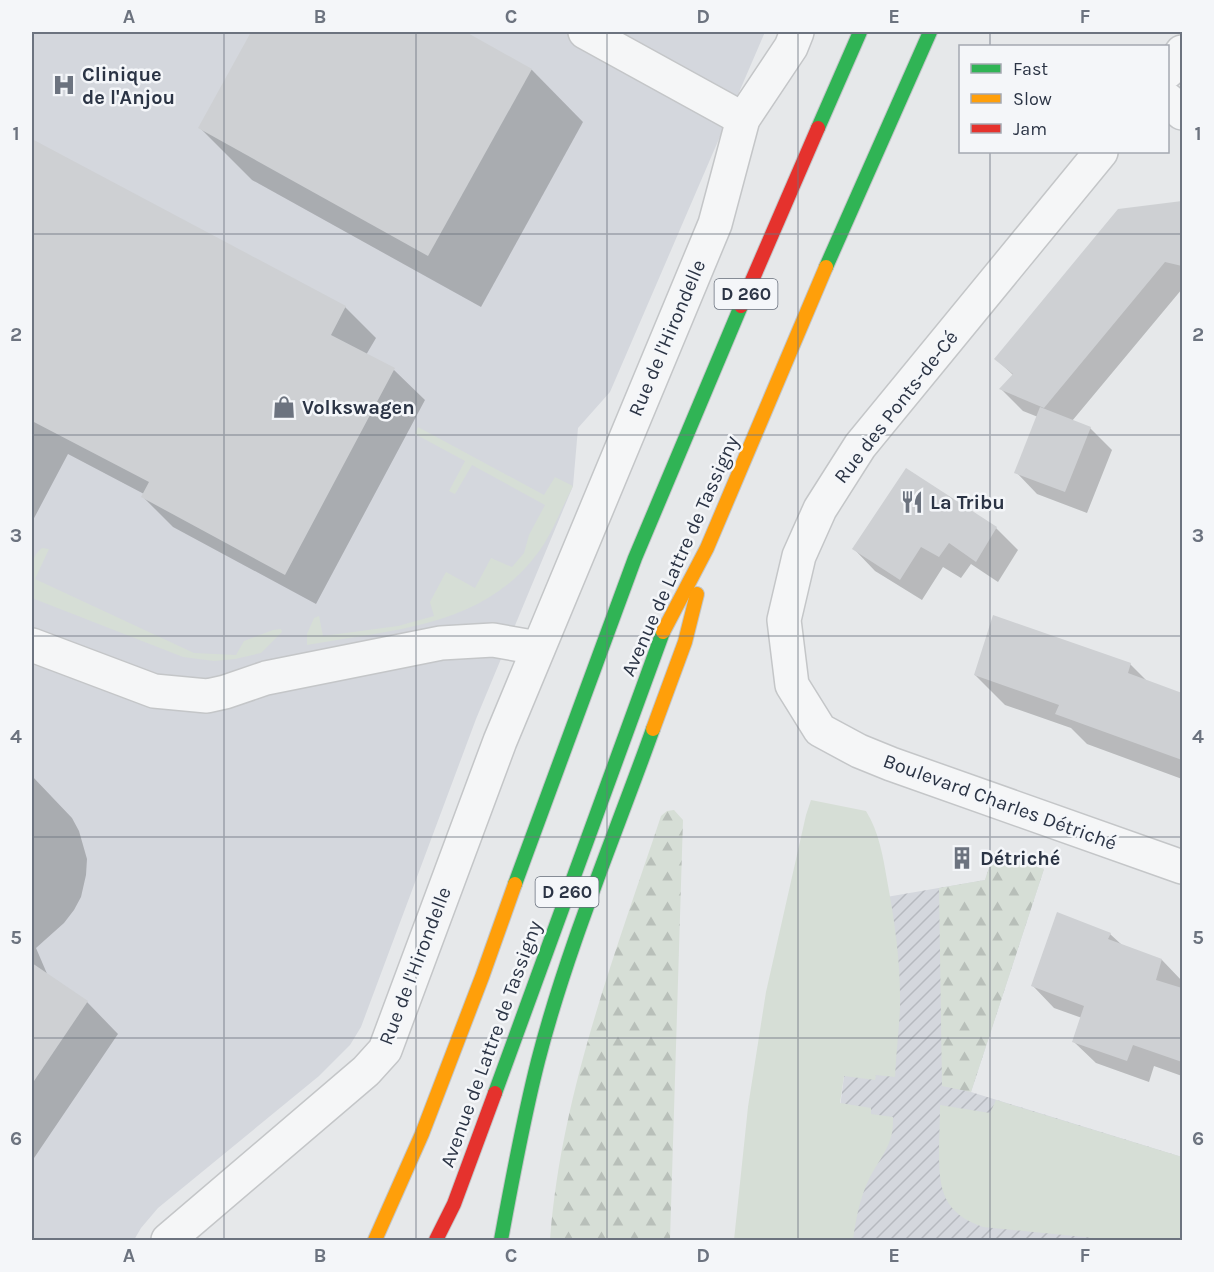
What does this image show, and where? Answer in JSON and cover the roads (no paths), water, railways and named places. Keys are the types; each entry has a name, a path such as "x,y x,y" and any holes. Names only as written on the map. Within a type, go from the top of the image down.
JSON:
{"main road":[{"name":"Avenue de Lattre de Tassigny","path":"375,1240 426,1124 635,558 765,248 860,32"},
{"name":"Avenue de Lattre de Tassigny","path":"436,1240 454,1204 663,632 707,548 854,200 930,32"},
{"name":"D 260","path":"501,1240 520,1140 548,1026 562,980 685,642 707,548"}],"street":[{"path":"585,32 743,119"},
{"name":"Rue de l'Hirondelle","path":"168,1240 366,1071 385,1050 500,741 715,224 743,119 791,47 797,32"},
{"path":"1169,68 1182,52"},
{"path":"1169,102 1182,113"},
{"name":"Rue des Ponts-de-Cé","path":"820,730 792,685 784,620 800,556 820,509 860,446 1100,153"},
{"path":"32,645 154,691 207,696 266,678 441,644 493,640 538,648"},
{"name":"Boulevard Charles Détriché","path":"820,730 858,751 891,764 1182,867"}],"place":[{"name":"Clinique de l'Anjou","path":"64,85"},
{"name":"Volkswagen","path":"284,407"},
{"name":"La Tribu","path":"912,502"},
{"name":"Détriché","path":"962,858"}]}
